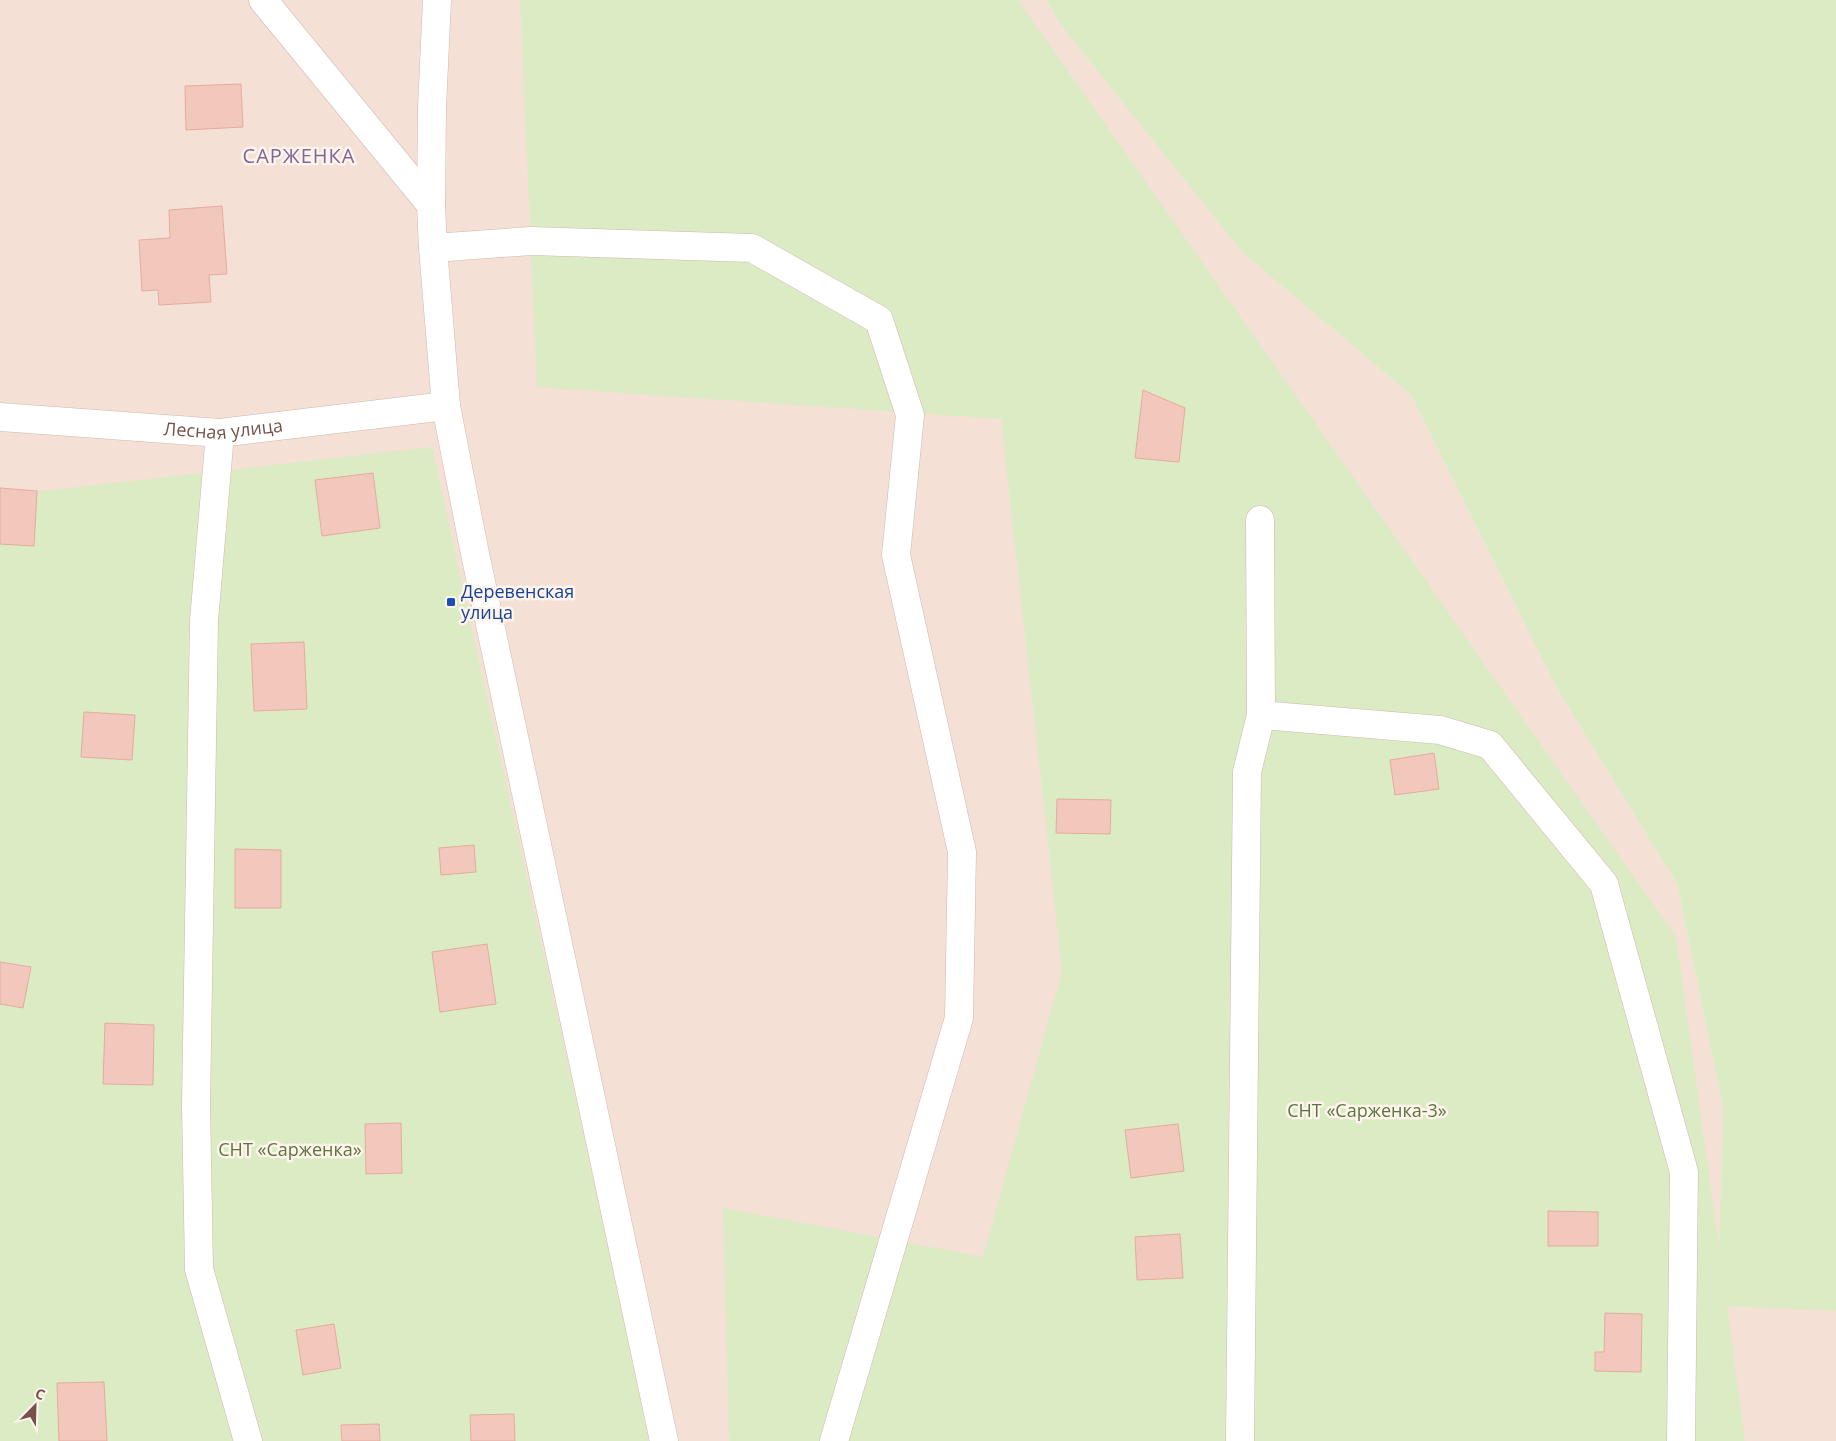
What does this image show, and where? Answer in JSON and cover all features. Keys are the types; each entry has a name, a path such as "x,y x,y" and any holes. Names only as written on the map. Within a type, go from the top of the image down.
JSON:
{"street":[{"path":"263,0 431,205"},
{"path":"437,0 432,108 431,205 446,406 482,588 664,1441"},
{"path":"433,248 531,241 752,248 879,320 910,415 896,555 962,852 959,1018 834,1441"},
{"name":"Лесная улица","path":"0,417 220,433 446,406"},
{"path":"220,433 204,622 196,1105 198,1269 248,1441"},
{"path":"1240,1441 1247,772 1261,715 1260,520"},
{"path":"1261,715 1440,730 1490,745 1604,884 1684,1172 1682,1441"}],"shaded area":[{"path":"0,0 1046,0 1060,24 1242,252 1411,395 1556,687 1677,884 1723,1108 1718,1305 1836,1311 1836,1441 0,1441"}],"green space":[{"name":"СНТ «Сарженка-3»","path":"520,0 1018,0 1676,937 1719,1247 1723,1108 1677,884 1556,687 1411,395 1242,252 1060,24 1046,0 1836,0 1836,1311 1727,1306 1745,1441 729,1441 723,1208 983,1257 1062,971 1001,419 537,387"},
{"name":"СНТ «Сарженка»","path":"432,447 651,1441 0,1441 0,496"}],"building":[{"path":"241,84 243,127 186,130 185,86"},
{"path":"222,206 227,274 209,275 211,302 159,305 158,290 142,291 139,240 170,238 169,210"},
{"path":"1143,390 1185,408 1179,462 1135,458"},
{"path":"373,473 380,528 322,536 315,480"},
{"path":"0,488 37,491 34,546 0,544"},
{"path":"304,642 307,709 254,711 251,644"},
{"path":"84,712 135,715 132,760 81,757"},
{"path":"1434,753 1439,789 1395,795 1390,760"},
{"path":"1057,799 1111,800 1110,834 1056,833"},
{"path":"474,845 476,872 441,875 439,848"},
{"path":"235,849 281,850 281,908 235,908"},
{"path":"487,944 496,1004 440,1012 432,952"},
{"path":"0,962 31,967 23,1008 0,1004"},
{"path":"105,1023 154,1025 153,1085 103,1084"},
{"path":"401,1123 402,1173 366,1174 365,1124"},
{"path":"1178,1124 1184,1171 1131,1178 1125,1130"},
{"path":"1548,1211 1598,1212 1598,1246 1548,1246"},
{"path":"1180,1234 1183,1278 1137,1280 1135,1237"},
{"path":"1605,1313 1642,1314 1641,1372 1595,1371 1595,1352 1604,1352"},
{"path":"334,1324 341,1368 303,1375 296,1330"},
{"path":"104,1382 107,1441 59,1441 57,1383"},
{"path":"514,1414 515,1441 471,1441 470,1415"},
{"path":"379,1424 380,1441 342,1441 341,1425"}],"place":[{"name":"Деревенская улица","path":"451,602"}],"district":[{"name":"САРЖЕНКА","path":"299,156"}]}
